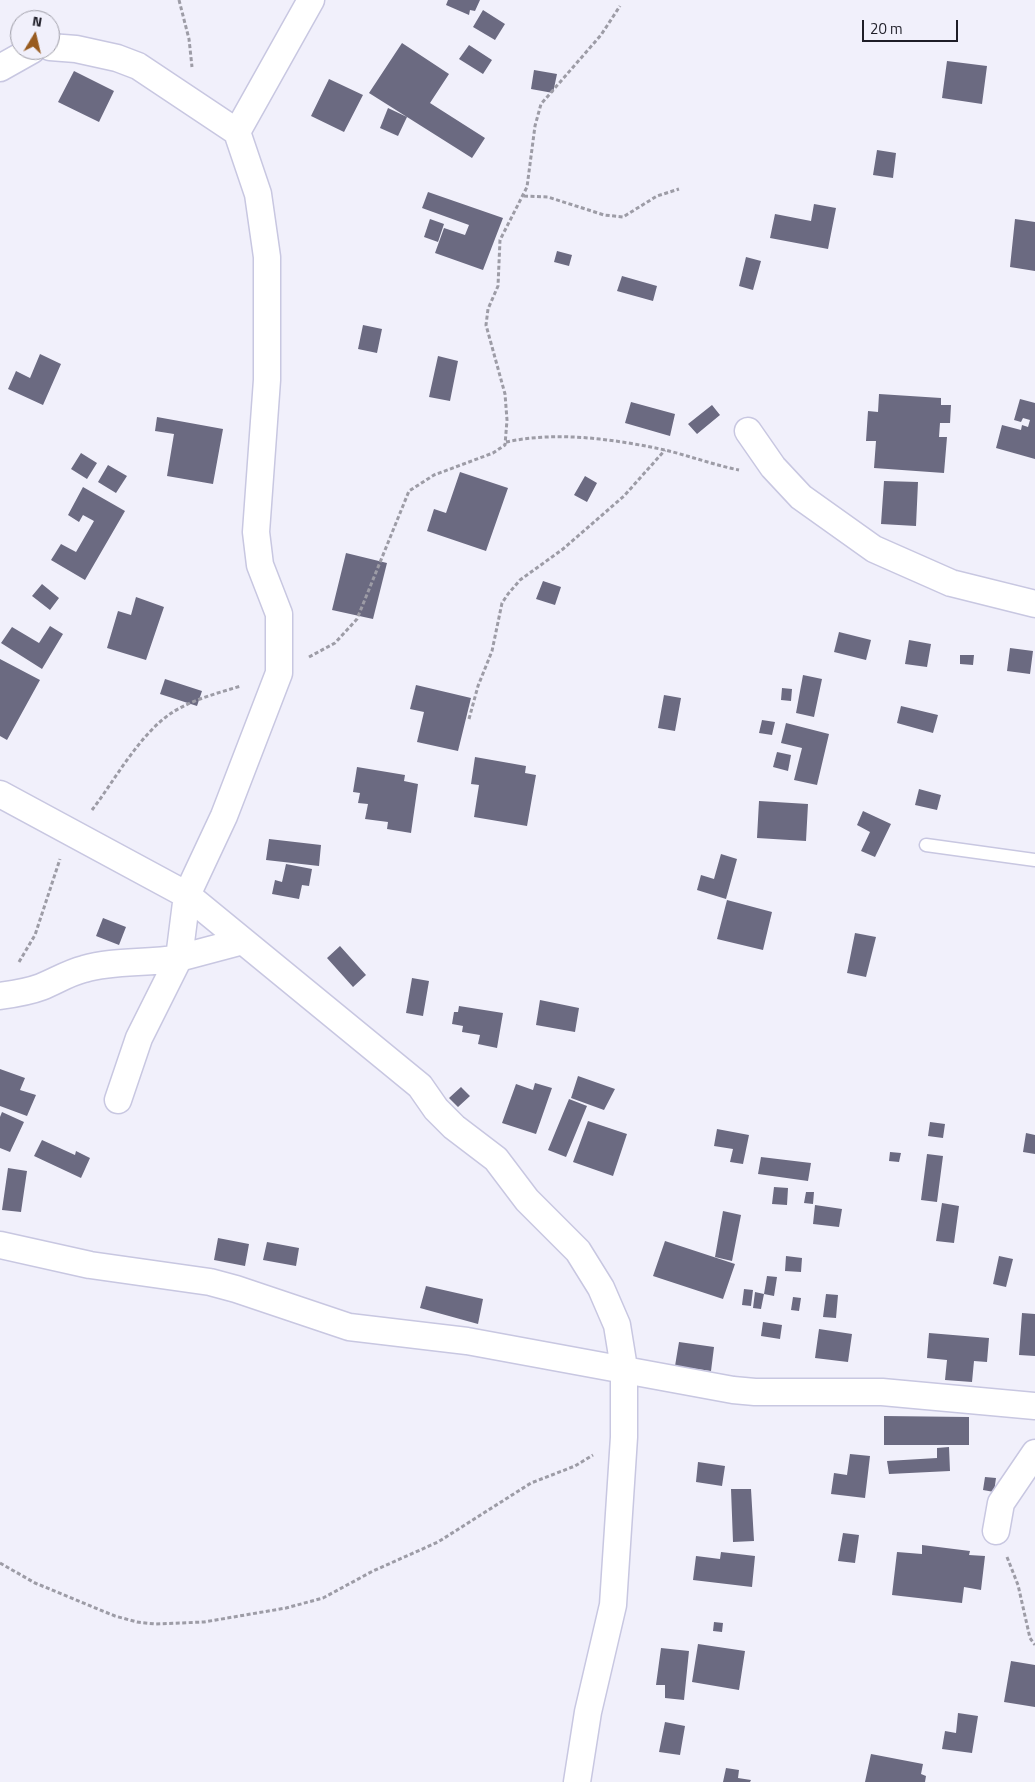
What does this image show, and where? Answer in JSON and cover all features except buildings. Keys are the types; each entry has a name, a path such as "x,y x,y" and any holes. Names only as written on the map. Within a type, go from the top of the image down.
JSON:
{"street":[{"path":"237,132 311,0"},
{"path":"60,48 76,49 118,58 138,66 237,132 258,194 266,248 267,380 256,532 260,565 279,614 279,673 224,816 187,895 179,958 140,1038 118,1100"},
{"path":"0,68 14,60"},
{"path":"748,431 784,479 802,497 874,549 951,583 1035,604"},
{"path":"0,794 187,895 420,1086 436,1109 454,1127 496,1159 507,1171 527,1200 578,1251 601,1288 618,1325 624,1368 624,1437 612,1605 588,1712 585,1779"},
{"path":"0,996 35,989 66,974 85,968 116,963 151,963 179,958 243,941"},
{"path":"0,1245 90,1266 210,1282 349,1327 467,1341 755,1392 862,1391 1035,1406"},
{"path":"996,1531 1001,1504 1035,1453"}],"lane":[{"path":"926,845 1035,860"}],"path":[{"path":"179,0 189,39 193,103"},
{"path":"16,967 35,935 64,849 141,744 172,712 206,696 279,673 335,643 357,619 409,490 434,475 503,448 506,442 507,420 505,394 486,325 488,309 498,286 500,240 524,196 530,177 535,126 541,104 601,35 620,6"},
{"path":"524,196 548,197 579,205 604,215 623,217 657,196 679,190"},
{"path":"506,442 527,438 570,438 665,450 730,468 784,479"},
{"path":"469,719 478,686 492,651 502,603 508,594 520,580 563,549 624,496 665,450"},
{"path":"0,1563 35,1584 115,1616 137,1622 155,1624 204,1622 286,1608 323,1598 373,1571 438,1542 531,1483 575,1466 624,1437"},
{"path":"996,1531 1018,1585 1025,1621 1030,1638 1035,1645"}]}
